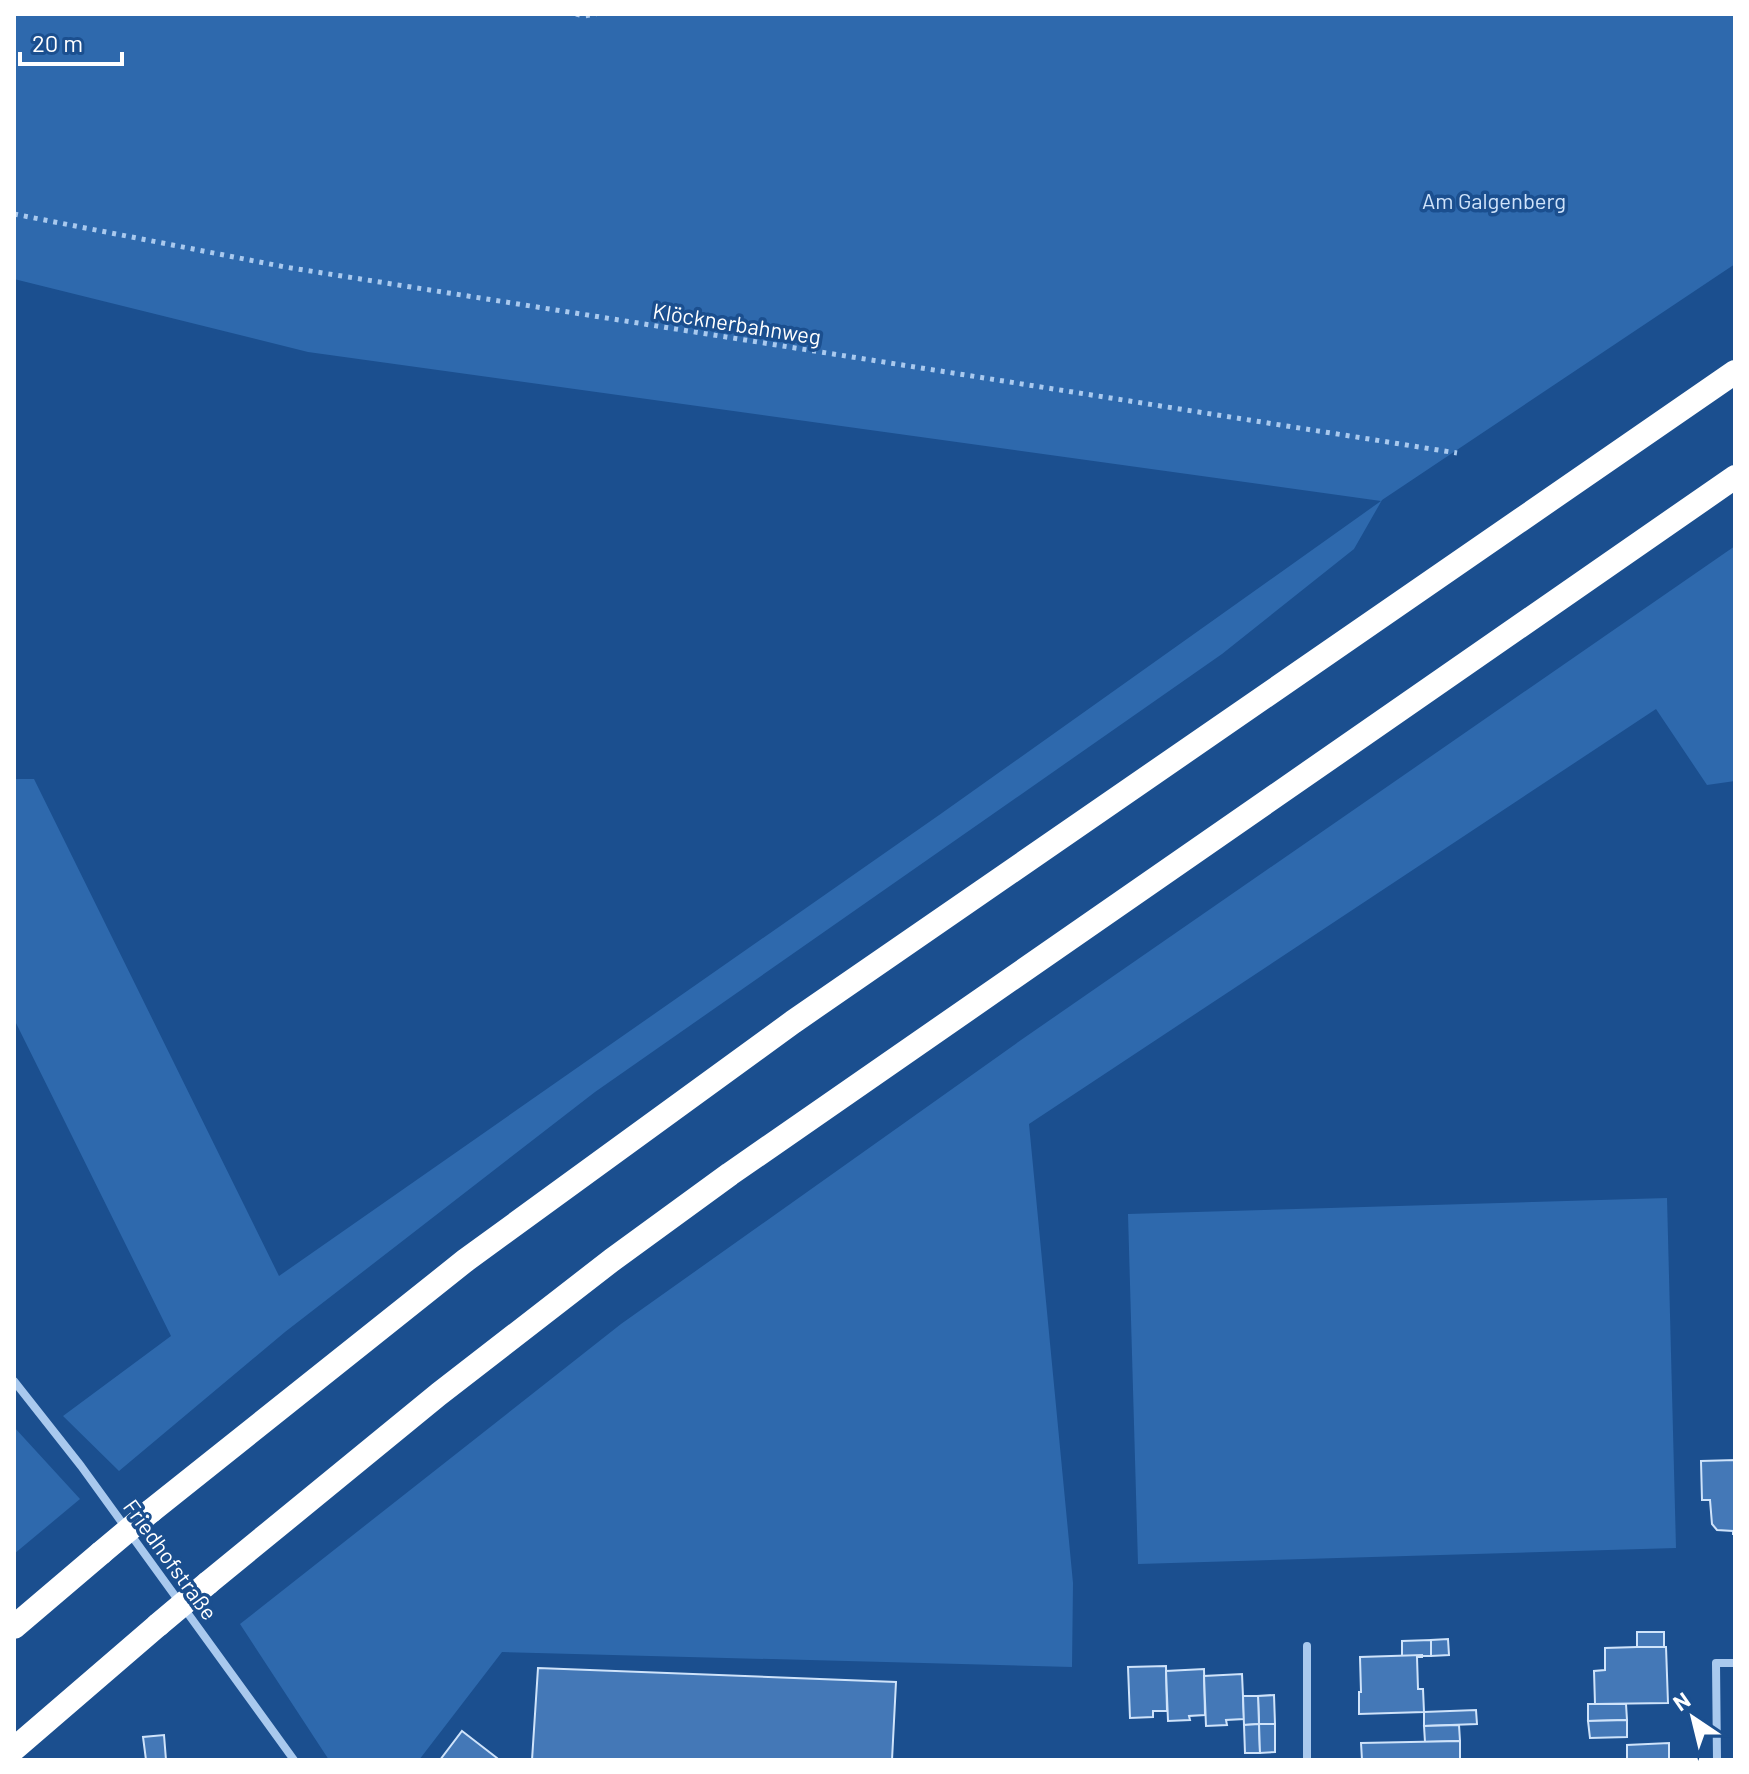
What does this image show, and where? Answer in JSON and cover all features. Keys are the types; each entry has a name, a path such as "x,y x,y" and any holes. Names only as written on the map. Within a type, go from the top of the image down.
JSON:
{"highway":[{"path":"14,1627 151,1511 466,1260 793,1022 1735,372"},
{"path":"14,1749 208,1583 439,1394 612,1260 730,1174 1735,477"}],"street":[{"name":"Friedhofstraße","path":"14,1381 81,1466 294,1760"},
{"path":"1307,1646 1307,1760"},
{"path":"1717,1760 1716,1663 1735,1663"}],"path":[{"path":"576,14 596,14"},
{"name":"Klöcknerbahnweg","path":"14,214 285,267 1457,453"}],"green space":[{"name":"Am Galgenberg","path":"14,14 1735,14 1735,264 1382,500 1354,549 1222,654 595,1092 285,1332 119,1471 63,1416 171,1336 14,1019 14,779 34,779 279,1276 942,813 1381,501 308,352 14,279"},
{"path":"1735,546 1735,781 1707,785 1656,709 1029,1124 1073,1583 1072,1667 502,1652 419,1760 329,1760 240,1624 621,1324 1021,1040"},
{"path":"1667,1198 1676,1548 1138,1564 1128,1214"},
{"path":"14,1427 80,1499 14,1554"}],"building":[{"path":"1735,1460 1733,1534 1733,1531 1717,1530 1712,1524 1710,1500 1702,1500 1701,1461"},
{"path":"1637,1632 1664,1632 1664,1647 1637,1647"},
{"path":"1448,1639 1449,1655 1431,1656 1431,1640"},
{"path":"1431,1640 1431,1656 1402,1656 1402,1641"},
{"path":"1666,1647 1668,1703 1595,1704 1594,1671 1605,1670 1605,1648"},
{"path":"1422,1655 1417,1657 1418,1689 1423,1689 1424,1712 1359,1714 1360,1657"},
{"path":"1166,1666 1167,1711 1153,1711 1153,1717 1130,1718 1128,1667"},
{"path":"538,1668 896,1682 892,1760 532,1760"},
{"path":"1204,1669 1205,1715 1189,1716 1190,1720 1168,1721 1166,1671"},
{"path":"1242,1674 1244,1719 1226,1720 1227,1725 1206,1726 1204,1676"},
{"path":"1274,1695 1275,1724 1259,1724 1258,1696"},
{"path":"1243,1696 1258,1696 1259,1724 1244,1725"},
{"path":"1588,1704 1626,1704 1627,1720 1588,1721"},
{"path":"1476,1710 1477,1724 1424,1726 1424,1712"},
{"path":"1627,1720 1627,1737 1590,1738 1588,1721"},
{"path":"1259,1724 1260,1753 1245,1753 1244,1725"},
{"path":"1259,1724 1275,1724 1275,1752 1260,1753"},
{"path":"1459,1725 1460,1741 1425,1742 1424,1726"},
{"path":"462,1731 497,1758 496,1760 440,1760"},
{"path":"164,1735 166,1760 146,1760 143,1737"},
{"path":"1460,1741 1460,1760 1362,1760 1361,1743"},
{"path":"1669,1743 1669,1760 1627,1760 1627,1745"}]}
